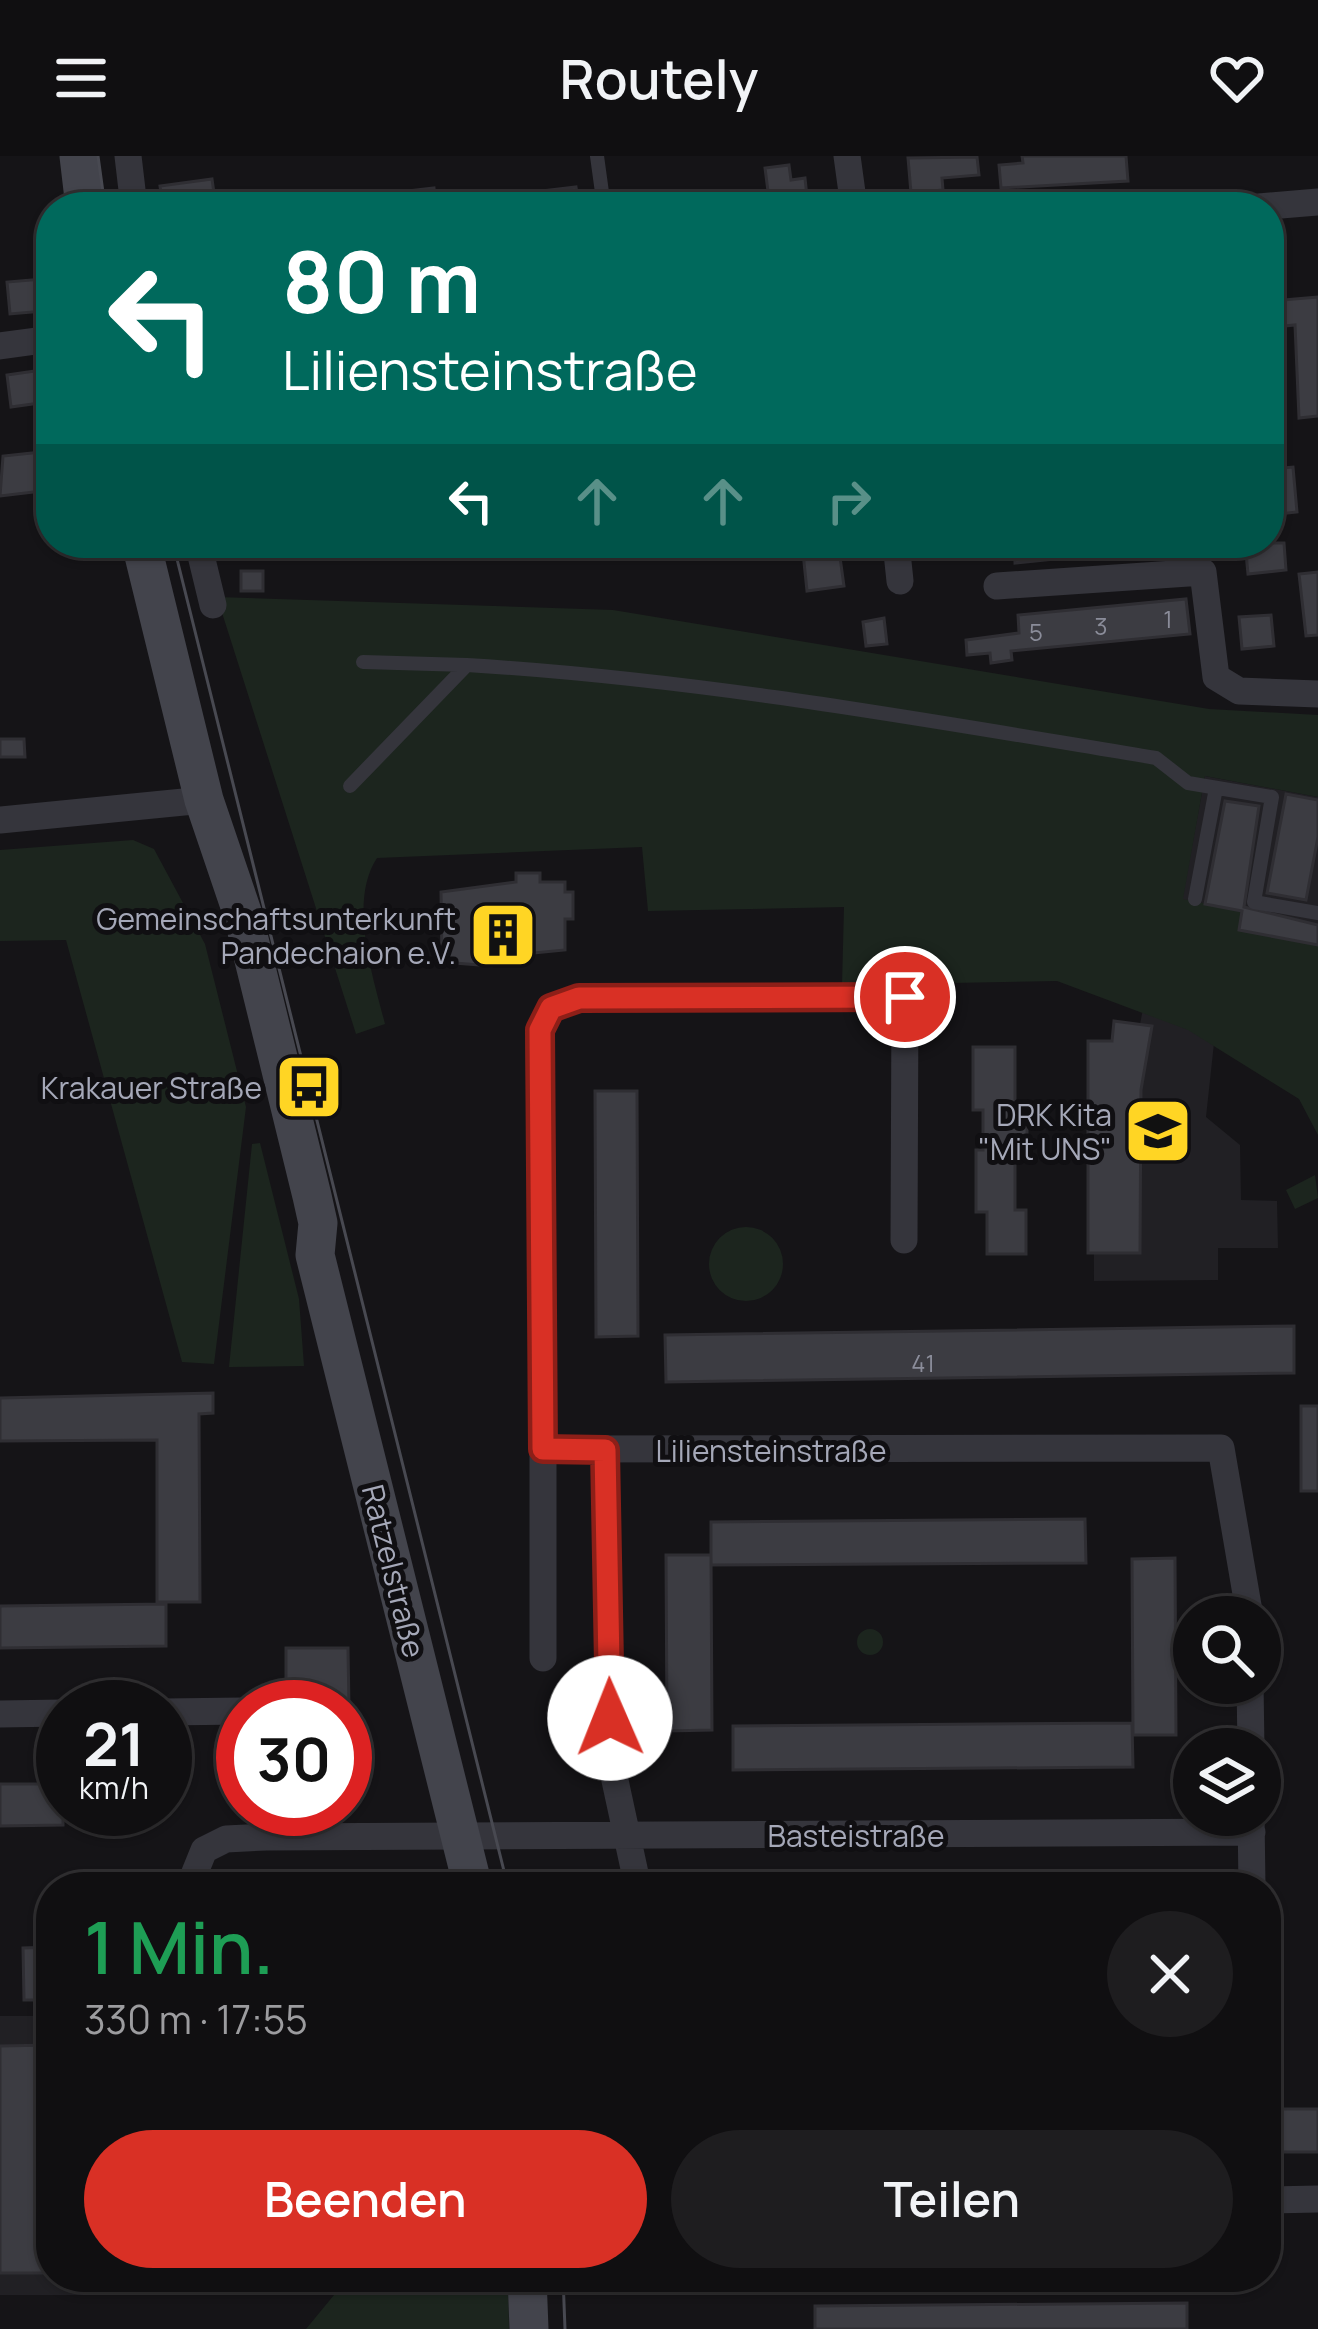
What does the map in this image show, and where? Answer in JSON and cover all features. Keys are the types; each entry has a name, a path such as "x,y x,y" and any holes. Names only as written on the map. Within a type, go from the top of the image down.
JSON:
{"main road":[{"path":"79,156 83,192"},
{"name":"Ratzelstraße","path":"145,558 204,800 243,915 318,1223 315,1255 469,1872"},
{"path":"527,2292 529,2329"}],"street":[{"path":"128,156 132,192"},
{"path":"848,156 852,192"},
{"path":"1284,205 1318,202"},
{"path":"0,346 36,341"},
{"path":"202,558 213,605"},
{"path":"898,558 900,581"},
{"path":"997,586 1203,572 1216,677 1239,691 1318,694"},
{"path":"0,820 204,800"},
{"path":"542,1658 539,1035 551,1008 579,998 905,997 904,1240"},
{"name":"Liliensteinstraße","path":"543,1449 1221,1448 1246,1596"},
{"path":"605,1450 611,1762 634,1872"},
{"path":"0,1714 36,1714"},
{"name":"Basteistraße","path":"372,1832 460,1839 1173,1825"},
{"name":"Basteistraße","path":"195,1872 204,1850 234,1836"},
{"path":"1252,1836 1252,1872"},
{"path":"1281,2200 1318,2199"}],"lane":[{"path":"598,156 602,192"},
{"path":"362,662 602,674 830,703 1156,758 1188,783 1272,797 1254,902 1317,909"},
{"path":"350,787 467,665"},
{"path":"1195,899 1216,788"}],"shaded area":[{"path":"217,597 613,610 1209,709 1318,715 1318,797 1205,776 1183,899 1242,911 1239,930 1318,945 1318,1135 1299,1099 1188,1030 1057,981 842,985 844,907 648,911 642,847 377,858 364,896 364,917 385,1024 356,1034"},
{"path":"1205,776 1318,797 1318,945 1239,930 1242,911 1182,900"},
{"path":"133,840 154,849 205,944 246,1107 214,1364 182,1362 66,940 0,941 0,850"},
{"name":"DRK Kita \"Mit UNS\"","path":"1145,999 1215,1034 1206,1117 1240,1145 1241,1200 1277,1201 1278,1248 1218,1248 1218,1280 1094,1281 1093,1041 1112,1041 1114,1021 1140,1024"},
{"path":"260,1143 299,1299 304,1366 229,1367 252,1144"},
{"path":"1315,1175 1318,1198 1295,1209 1286,1190"},
{"path":"746,1227 772,1238 783,1264 772,1290 746,1301 720,1290 709,1264 720,1238"},
{"path":"870,1629 883,1642 870,1655 857,1642"},
{"path":"0,2016 36,2016 36,2292 225,2295 0,2295"},
{"path":"336,2292 508,2292 509,2329 306,2329"}],"building":[{"path":"1022,156 1126,156 1128,181 1001,188 999,165 1023,163"},
{"path":"977,157 979,175 942,178 943,190 911,192 908,158"},
{"path":"789,165 791,180 805,178 806,192 768,192 765,168"},
{"path":"212,179 214,192 161,192 160,186"},
{"path":"576,187 577,192 534,192"},
{"path":"36,280 36,312 10,314 7,282"},
{"path":"1318,297 1318,416 1299,418 1295,325 1284,326 1284,300"},
{"path":"35,371 36,404 11,407 7,375"},
{"path":"36,453 36,492 0,496 3,456"},
{"path":"1293,467 1297,512 1284,513 1284,468"},
{"path":"1284,543 1286,570 1248,574 1246,558 1284,558"},
{"path":"804,558 840,558 844,586 807,591"},
{"path":"1015,558 1065,558 1015,563"},
{"path":"241,571 263,571 263,591 241,591"},
{"path":"1318,572 1318,635 1306,636 1299,574"},
{"path":"1186,599 1190,634 1011,651 1012,660 991,663 990,653 967,655 966,640 1019,633 1018,615"},
{"path":"1271,615 1274,646 1242,649 1239,617"},
{"path":"884,618 887,644 866,646 863,622"},
{"path":"0,739 24,739 25,757 0,757"},
{"path":"1286,794 1318,800 1318,837 1306,900 1267,893"},
{"path":"1225,801 1259,806 1244,907 1318,925 1318,945 1239,930 1242,911 1205,904"},
{"name":"Gemeinschaftsunterkunft Pandechaion e.V.","path":"516,873 540,873 540,882 565,882 565,892 573,892 573,919 565,919 565,950 504,956 492,966 442,962 441,892 516,882"},
{"path":"1114,1021 1152,1026 1141,1090 1140,1253 1088,1253 1088,1041 1112,1041"},
{"path":"973,1047 1015,1047 1015,1107 1027,1107 1027,1150 1015,1150 1015,1210 1026,1210 1026,1254 987,1254 987,1212 976,1212 976,1150 983,1150 983,1110 973,1110"},
{"path":"595,1091 637,1091 638,1336 596,1337"},
{"path":"1294,1326 1294,1373 666,1382 665,1335"},
{"path":"213,1393 213,1413 199,1414 200,1602 157,1602 157,1440 0,1441 0,1398"},
{"path":"1301,1406 1318,1406 1318,1491 1301,1491"},
{"path":"1085,1519 1086,1563 711,1565 711,1522"},
{"path":"666,1555 711,1555 712,1730 667,1731"},
{"path":"1175,1558 1173,1735 1133,1735 1132,1559"},
{"path":"166,1604 166,1646 0,1648 0,1606"},
{"path":"286,1648 348,1648 349,1680 286,1680"},
{"path":"1132,1723 1133,1767 733,1770 733,1726"},
{"path":"0,1784 36,1784 36,1825 0,1826"},
{"path":"23,1948 36,1948 36,2000 24,2000"},
{"path":"36,2045 36,2273 0,2273 0,2046"},
{"path":"1281,2109 1318,2109 1318,2152 1281,2152"},
{"path":"1187,2303 1187,2329 815,2329 815,2306"}],"tram line":[{"path":"98,156 103,192"},
{"path":"177,558 504,1872"},
{"path":"564,2292 565,2329"}],"place":[{"name":"Gemeinschaftsunterkunft Pandechaion e.V.","path":"503,935"},
{"name":"Krakauer Straße","path":"309,1087"},
{"name":"DRK Kita \"Mit UNS\"","path":"1158,1131"}],"route":[{"path":"610,1718 605,1450 543,1449 540,1030 551,1008 579,998 905,997"}]}
